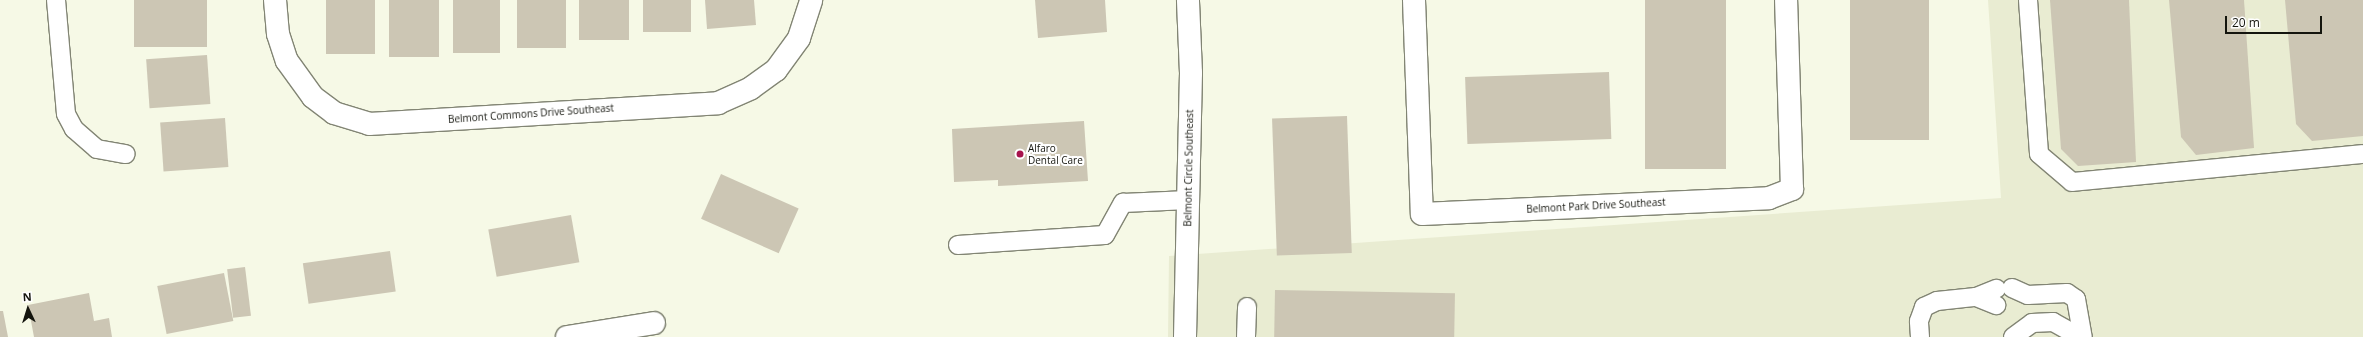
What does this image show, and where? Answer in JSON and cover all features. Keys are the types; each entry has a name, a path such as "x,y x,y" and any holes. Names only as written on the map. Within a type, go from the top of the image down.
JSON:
{"street":[{"name":"Belmont Commons Drive Southeast","path":"275,0 278,34 286,61 314,97 334,113 369,124 718,103 750,88 776,70 799,38 811,0"},
{"name":"Belmont Circle Southeast","path":"1185,337 1188,200 1188,0"},
{"name":"Belmont Park Drive Southeast","path":"1414,0 1422,214 1769,198 1792,189 1786,0"},
{"path":"567,337 654,323"}],"lane":[{"path":"56,0 66,114 74,129 97,149 126,154"},
{"path":"2028,0 2039,154 2072,182 2363,154"},
{"path":"958,245 1104,235 1123,203 1188,200"},
{"path":"1920,337 1919,321 1924,307 1937,301 1976,297 2067,293 2076,299 2081,337"},
{"path":"1246,337 1247,307"},
{"path":"2013,337 2032,323 2053,322 2081,337"}],"shaded area":[{"path":"1988,0 2363,0 2363,337 1168,337 1169,256 2001,198"}],"building":[{"path":"134,0 207,0 207,47 134,47"},
{"path":"326,0 375,0 375,54 326,54"},
{"path":"389,0 439,0 439,57 389,57"},
{"path":"453,0 500,0 500,53 453,53"},
{"path":"517,0 566,0 566,48 517,48"},
{"path":"579,0 629,0 629,40 579,40"},
{"path":"643,0 691,0 691,32 643,32"},
{"path":"705,0 754,0 756,25 707,29"},
{"path":"1035,0 1105,0 1107,32 1038,38"},
{"path":"1645,0 1726,0 1726,169 1645,169"},
{"path":"1850,0 1929,0 1929,140 1850,140"},
{"path":"2050,0 2129,0 2136,162 2078,166 2061,149"},
{"path":"2169,0 2244,0 2254,148 2196,155 2181,137"},
{"path":"2285,0 2363,0 2363,136 2312,141 2296,124"},
{"path":"207,55 210,104 150,108 146,59"},
{"path":"1609,72 1611,139 1467,144 1465,77"},
{"path":"1347,116 1352,253 1277,256 1272,119"},
{"path":"225,118 228,167 164,171 160,123"},
{"name":"Alfaro Dental Care","path":"1084,121 1088,181 998,186 998,180 954,182 952,129"},
{"path":"721,174 799,209 779,253 701,219"},
{"path":"571,215 579,262 497,277 488,230"},
{"path":"390,251 396,292 309,304 303,263"},
{"path":"245,267 251,316 233,318 227,269"},
{"path":"224,273 233,321 167,334 157,286"},
{"path":"1275,290 1455,293 1454,337 1274,337"},
{"path":"89,293 94,321 109,318 112,337 34,337 28,305"},
{"path":"0,311 3,311 8,337 0,337"}],"place":[{"name":"Alfaro Dental Care","path":"1020,154"}]}
